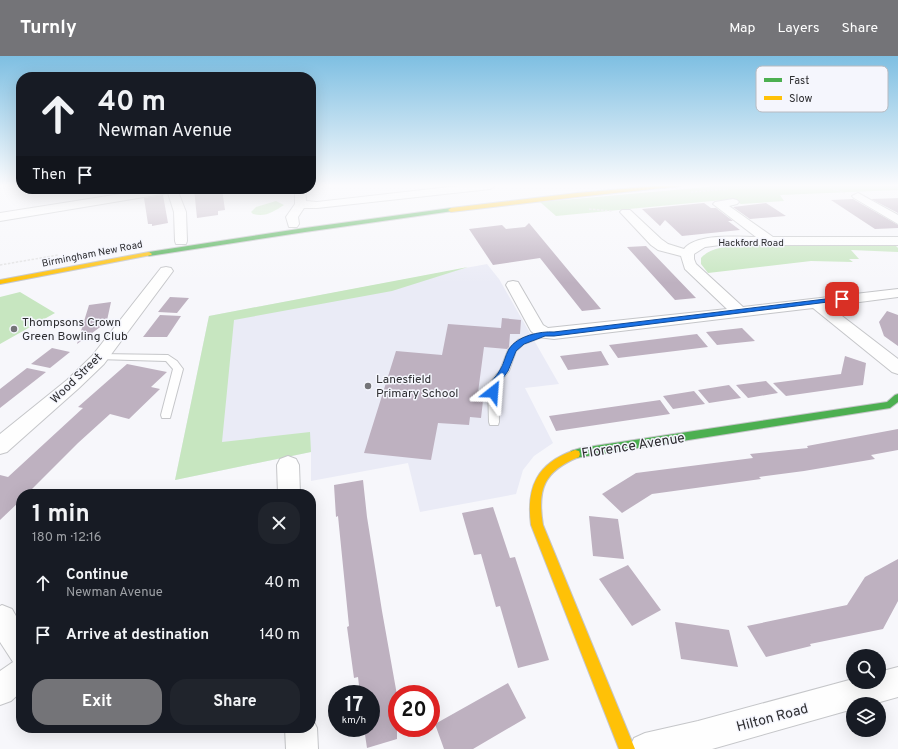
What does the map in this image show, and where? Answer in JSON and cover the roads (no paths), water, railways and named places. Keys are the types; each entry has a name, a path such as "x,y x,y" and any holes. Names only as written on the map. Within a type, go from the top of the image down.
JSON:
{"main road":[{"name":"Birmingham New Road","path":"0,274 293,224 337,218"},
{"name":"Birmingham New Road","path":"0,282 181,244 388,218"},
{"name":"Florence Avenue","path":"627,749 537,525 533,508 535,492 540,478 559,460 581,452 890,405 898,397"}],"street":[{"path":"180,218 181,244"},
{"path":"292,218 293,224"},
{"path":"633,218 660,244 688,254 687,260 690,266 739,311"},
{"path":"739,218 771,242"},
{"name":"Hackford Road","path":"688,254 697,246 720,241 898,241"},
{"name":"Wood Street","path":"0,446 73,384 100,357 154,277"},
{"path":"513,285 537,328 544,333 554,334 898,293"},
{"path":"815,302 898,368"},
{"path":"288,465 289,489"},
{"path":"2,619 16,643"},
{"path":"0,690 16,677"},
{"name":"Hilton Road","path":"645,749 701,743 898,682"},
{"path":"301,733 302,749"}],"lane":[{"path":"494,422 493,385 504,371 512,350 521,342 544,333"},
{"path":"100,357 168,358 174,362 178,369 166,415"}],"place":[{"name":"Thompsons Crown Green Bowling Club","path":"14,329"},
{"name":"Lanesfield Primary School","path":"368,386"}]}
